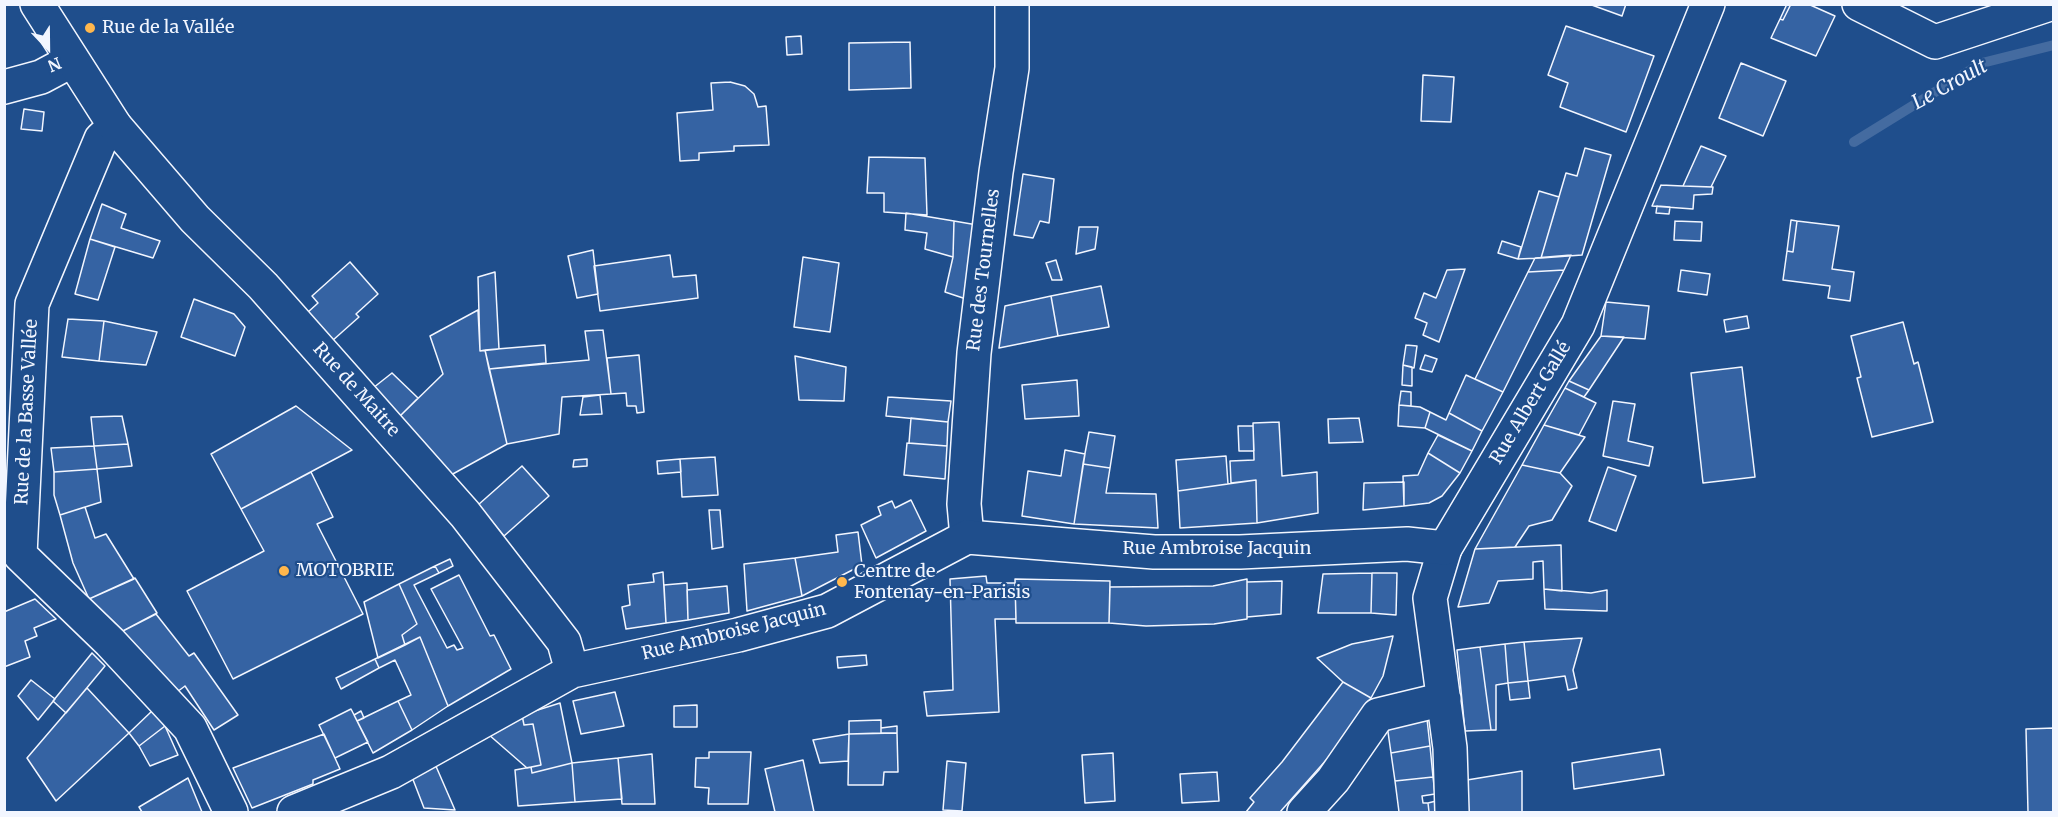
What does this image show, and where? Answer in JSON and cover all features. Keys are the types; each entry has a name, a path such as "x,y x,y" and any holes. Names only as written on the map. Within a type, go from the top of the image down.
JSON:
{"street":[{"name":"Rue de Maitre","path":"37,4 115,126 195,219 263,286 465,514 564,642 572,671"},
{"name":"Rue des Tournelles","path":"967,537 964,504 974,353 996,172 1012,68 1012,4"},
{"name":"Rue Albert Gallé","path":"1452,813 1450,748 1430,598 1444,548 1578,325 1708,4"},
{"path":"1858,4 1935,42 2050,4"},
{"path":"4,87 41,77 71,60"},
{"name":"Rue de la Basse Vallée","path":"12,560 32,304 101,139 115,126"},
{"name":"Rue Ambroise Jacquin","path":"294,813 391,772 572,671 738,635 827,611 967,537 1154,552 1240,552 1407,544 1444,548"},
{"path":"12,560 110,642 190,728 231,813"},
{"path":"1304,813 1334,780 1378,715 1444,699"}],"building":[{"path":"1589,4 1626,4 1622,16"},
{"path":"1787,4 1791,4 1783,20 1780,19"},
{"path":"1791,4 1808,4 1835,16 1816,56 1771,38 1780,19 1783,20"},
{"path":"1566,26 1654,56 1626,132 1560,107 1568,83 1548,75"},
{"path":"801,36 802,54 787,55 786,37"},
{"path":"910,42 911,88 849,90 849,43"},
{"path":"1741,63 1786,81 1763,136 1719,118"},
{"path":"1423,75 1454,77 1451,122 1421,121"},
{"path":"730,82 745,86 754,94 758,107 766,106 769,145 734,146 734,151 699,153 699,160 680,161 677,113 713,110 711,83"},
{"path":"24,109 44,112 42,131 21,129"},
{"path":"1701,146 1726,156 1711,187 1683,186"},
{"path":"1585,148 1611,155 1582,255 1541,258 1566,173 1577,176"},
{"path":"869,157 925,158 927,215 884,212 884,193 867,193"},
{"path":"1023,174 1054,179 1049,223 1040,221 1033,238 1014,235"},
{"path":"1661,185 1713,187 1712,194 1694,195 1693,209 1652,206"},
{"path":"1539,191 1559,197 1541,258 1518,259"},
{"path":"102,204 126,214 121,228 160,241 153,258 90,239"},
{"path":"1657,206 1670,207 1669,214 1656,213"},
{"path":"906,213 954,221 953,257 925,249 927,233 905,230"},
{"path":"1791,220 1797,221 1793,252 1787,251"},
{"path":"954,221 983,226 966,299 945,292 953,257"},
{"path":"1675,221 1702,222 1701,241 1674,240"},
{"path":"1797,221 1839,226 1832,269 1854,272 1850,301 1828,298 1830,286 1783,280 1787,251 1793,252"},
{"path":"1079,227 1098,227 1095,249 1076,254"},
{"path":"90,239 115,247 98,300 75,294"},
{"path":"1502,241 1521,247 1518,259 1498,253"},
{"path":"593,250 598,294 577,298 568,256"},
{"path":"670,255 673,277 696,275 698,298 600,311 594,266"},
{"path":"1571,255 1564,270 1528,272 1535,258"},
{"path":"803,257 839,263 830,332 794,327"},
{"path":"1056,260 1062,280 1052,280 1046,263"},
{"path":"350,262 378,294 356,314 359,317 332,341 307,313 318,303 312,296"},
{"path":"1465,269 1439,342 1423,335 1427,323 1415,318 1424,293 1436,298 1447,270"},
{"path":"1564,270 1503,392 1475,379 1528,272"},
{"path":"1681,270 1710,274 1707,295 1678,291"},
{"path":"495,272 499,349 480,351 478,277"},
{"path":"1101,286 1109,327 1058,336 1051,296"},
{"path":"1051,296 1058,336 999,348 1005,306"},
{"path":"194,299 234,314 245,327 235,356 181,337"},
{"path":"1606,302 1649,306 1645,339 1601,336"},
{"path":"478,310 480,351 485,350 507,444 451,475 399,417 443,374 430,336"},
{"path":"1747,316 1749,328 1726,332 1724,320"},
{"path":"68,319 104,321 99,361 62,357"},
{"path":"104,321 157,332 146,365 99,361"},
{"path":"1903,322 1914,364 1918,362 1933,422 1872,437 1857,378 1861,377 1851,336"},
{"path":"603,330 611,394 562,397 559,434 507,444 489,369 589,360 585,331"},
{"path":"1601,336 1624,337 1589,390 1569,381"},
{"path":"545,345 546,363 489,369 485,350"},
{"path":"1406,345 1417,346 1414,368 1403,365"},
{"path":"639,355 644,412 637,413 636,406 627,406 626,393 611,394 607,358"},
{"path":"1425,355 1437,359 1432,372 1420,369"},
{"path":"795,356 846,367 844,401 799,400"},
{"path":"1403,365 1412,367 1412,386 1402,385"},
{"path":"1742,367 1755,477 1703,483 1691,373"},
{"path":"392,373 418,398 399,417 373,388"},
{"path":"1466,375 1503,392 1482,431 1449,413"},
{"path":"1077,380 1079,416 1025,419 1022,385"},
{"path":"1569,381 1589,390 1584,397 1565,388"},
{"path":"1565,388 1596,403 1579,435 1544,425"},
{"path":"1401,391 1411,392 1411,406 1399,405"},
{"path":"600,395 602,414 580,415 583,397"},
{"path":"888,397 951,401 948,422 886,416"},
{"path":"1613,401 1635,404 1628,441 1653,447 1649,466 1603,456"},
{"path":"1399,405 1420,407 1430,412 1425,428 1398,426"},
{"path":"296,406 352,450 241,509 211,454"},
{"path":"1430,412 1446,420 1449,413 1482,431 1472,451 1425,428"},
{"path":"122,416 128,444 94,446 91,417"},
{"path":"911,418 948,422 947,446 909,443"},
{"path":"1359,418 1363,442 1329,443 1328,419"},
{"path":"1279,422 1282,476 1317,472 1318,513 1257,523 1256,480 1231,483 1230,461 1254,460 1253,423"},
{"path":"1544,425 1585,437 1560,473 1522,465"},
{"path":"1238,426 1253,426 1254,451 1239,451"},
{"path":"1089,432 1115,436 1110,468 1083,464"},
{"path":"1438,435 1472,451 1460,473 1428,453"},
{"path":"907,443 947,446 945,479 904,475"},
{"path":"128,444 132,466 97,469 94,446"},
{"path":"94,446 97,469 54,472 51,448"},
{"path":"1065,450 1085,454 1074,524 1022,516 1028,471 1061,476"},
{"path":"1428,453 1460,473 1442,496 1429,503 1404,506 1403,476 1418,475"},
{"path":"1226,456 1228,484 1178,491 1176,460"},
{"path":"715,457 718,495 682,497 680,459"},
{"path":"587,459 587,466 573,467 574,460"},
{"path":"680,459 681,472 658,474 657,461"},
{"path":"1083,464 1110,468 1106,493 1156,494 1158,528 1074,524"},
{"path":"1522,465 1560,473 1572,486 1552,520 1529,526 1515,547 1475,549"},
{"path":"522,466 549,496 504,536 478,505"},
{"path":"1608,467 1636,476 1616,531 1589,521"},
{"path":"97,469 101,502 60,515 54,495 54,472"},
{"name":"MOTOBRIE","path":"311,472 333,517 317,524 363,614 233,679 187,591 264,551 241,509"},
{"path":"1256,480 1257,523 1180,528 1178,491"},
{"path":"1404,482 1404,506 1363,510 1364,483"},
{"path":"911,500 926,531 876,558 861,525 881,515 878,507 892,501 895,508"},
{"path":"85,507 95,538 106,534 134,579 89,599 73,563 60,515"},
{"path":"709,510 720,510 723,547 712,549"},
{"path":"858,532 862,565 802,596 795,558 838,552 836,535"},
{"path":"1561,545 1562,591 1544,589 1543,561 1533,562 1533,579 1498,581 1489,603 1458,607 1475,549"},
{"path":"795,558 802,596 747,611 744,564"},
{"path":"450,559 453,566 439,573 435,566"},
{"path":"435,566 439,573 414,585 447,648 454,645 457,650 463,648 431,589 459,575 490,636 494,635 511,669 448,706 420,637 405,645 402,635 417,624 399,584"},
{"path":"663,572 666,623 626,629 622,607 630,605 628,585 654,582 653,574"},
{"path":"1372,573 1397,573 1396,615 1371,613"},
{"path":"1372,573 1371,613 1318,613 1323,574"},
{"path":"986,576 987,583 1015,583 1016,619 995,619 999,712 927,716 924,692 953,690 950,579"},
{"path":"135,578 157,613 119,633 89,599"},
{"path":"1015,579 1110,581 1109,623 1016,623"},
{"path":"1247,579 1247,619 1214,624 1146,626 1109,623 1110,587 1213,586"},
{"path":"1282,581 1281,614 1247,617 1247,582"},
{"path":"687,583 688,620 666,623 664,585"},
{"path":"399,584 417,624 402,635 405,645 378,658 364,602"},
{"path":"727,586 729,613 688,620 687,590"},
{"path":"1544,589 1591,593 1607,590 1607,611 1545,609"},
{"path":"35,599 56,619 34,628 37,636 25,641 30,657 4,667 4,612"},
{"path":"156,614 189,656 194,653 238,715 214,730 185,686 177,692 119,633"},
{"path":"1393,636 1383,676 1371,698 1343,682 1317,658 1352,644"},
{"path":"420,637 448,706 412,730 398,701 411,695 395,660 379,668 375,659"},
{"path":"1582,638 1573,670 1577,688 1568,690 1565,676 1528,681 1524,642"},
{"path":"1524,642 1528,681 1508,683 1505,644"},
{"path":"1505,644 1508,683 1496,685 1496,730 1491,730 1480,647"},
{"path":"1480,647 1491,730 1465,731 1457,650"},
{"path":"92,653 105,666 66,713 53,701"},
{"path":"866,655 867,665 838,668 837,657"},
{"path":"375,659 379,668 341,689 336,678"},
{"path":"31,680 55,699 38,720 18,696"},
{"path":"1528,681 1530,698 1510,700 1508,683"},
{"path":"1343,682 1371,698 1328,758 1280,812 1246,812 1254,802 1250,798 1282,762"},
{"path":"87,688 129,733 56,801 27,758"},
{"path":"615,692 624,726 581,734 573,701"},
{"path":"398,701 412,730 373,753 357,721"},
{"path":"560,703 572,763 532,773 531,767 541,765 533,724 524,725 522,715"},
{"path":"697,705 697,727 674,727 674,706"},
{"path":"351,709 368,742 335,758 319,725"},
{"path":"153,710 165,726 139,746 129,733"},
{"path":"361,711 364,718 357,721 354,715"},
{"path":"522,715 524,725 533,724 541,765 527,768 488,734"},
{"path":"1427,719 1430,746 1391,753 1387,725"},
{"path":"881,720 881,733 849,734 849,721"},
{"path":"165,726 178,755 150,766 139,746"},
{"path":"897,726 897,733 881,733 881,728"},
{"path":"2054,728 2054,812 2028,812 2026,729"},
{"path":"897,733 898,772 884,772 883,785 848,785 849,734"},
{"path":"324,734 340,769 313,780 313,784 252,808 233,768"},
{"path":"849,734 848,761 820,763 813,740"},
{"path":"1430,746 1433,777 1395,781 1391,753"},
{"path":"1660,749 1664,775 1574,789 1572,763"},
{"path":"709,752 751,752 748,804 708,804 709,788 695,787 696,758 709,758"},
{"path":"1113,753 1115,801 1085,803 1082,755"},
{"path":"652,754 655,804 622,804 618,758"},
{"path":"618,758 622,799 575,802 572,763"},
{"path":"803,760 814,812 775,812 765,769"},
{"path":"947,761 966,763 962,811 943,810"},
{"path":"572,763 575,802 518,806 515,770 531,767 532,773"},
{"path":"435,764 455,810 424,808 412,777"},
{"path":"1522,771 1522,812 1467,812 1467,780"},
{"path":"1217,772 1219,801 1182,803 1180,774"},
{"path":"1433,777 1435,794 1422,796 1423,803 1428,803 1429,812 1399,812 1395,781"},
{"path":"188,778 202,812 142,812 139,807"},
{"path":"1436,801 1436,812 1429,812 1428,803"}],"waterway":[{"name":"Le Croult","path":"1854,142 1982,63 2054,45"}],"place":[{"name":"Rue de la Vallée","path":"90,28"},
{"name":"MOTOBRIE","path":"284,571"},
{"name":"Centre de Fontenay-en-Parisis","path":"842,582"}]}
